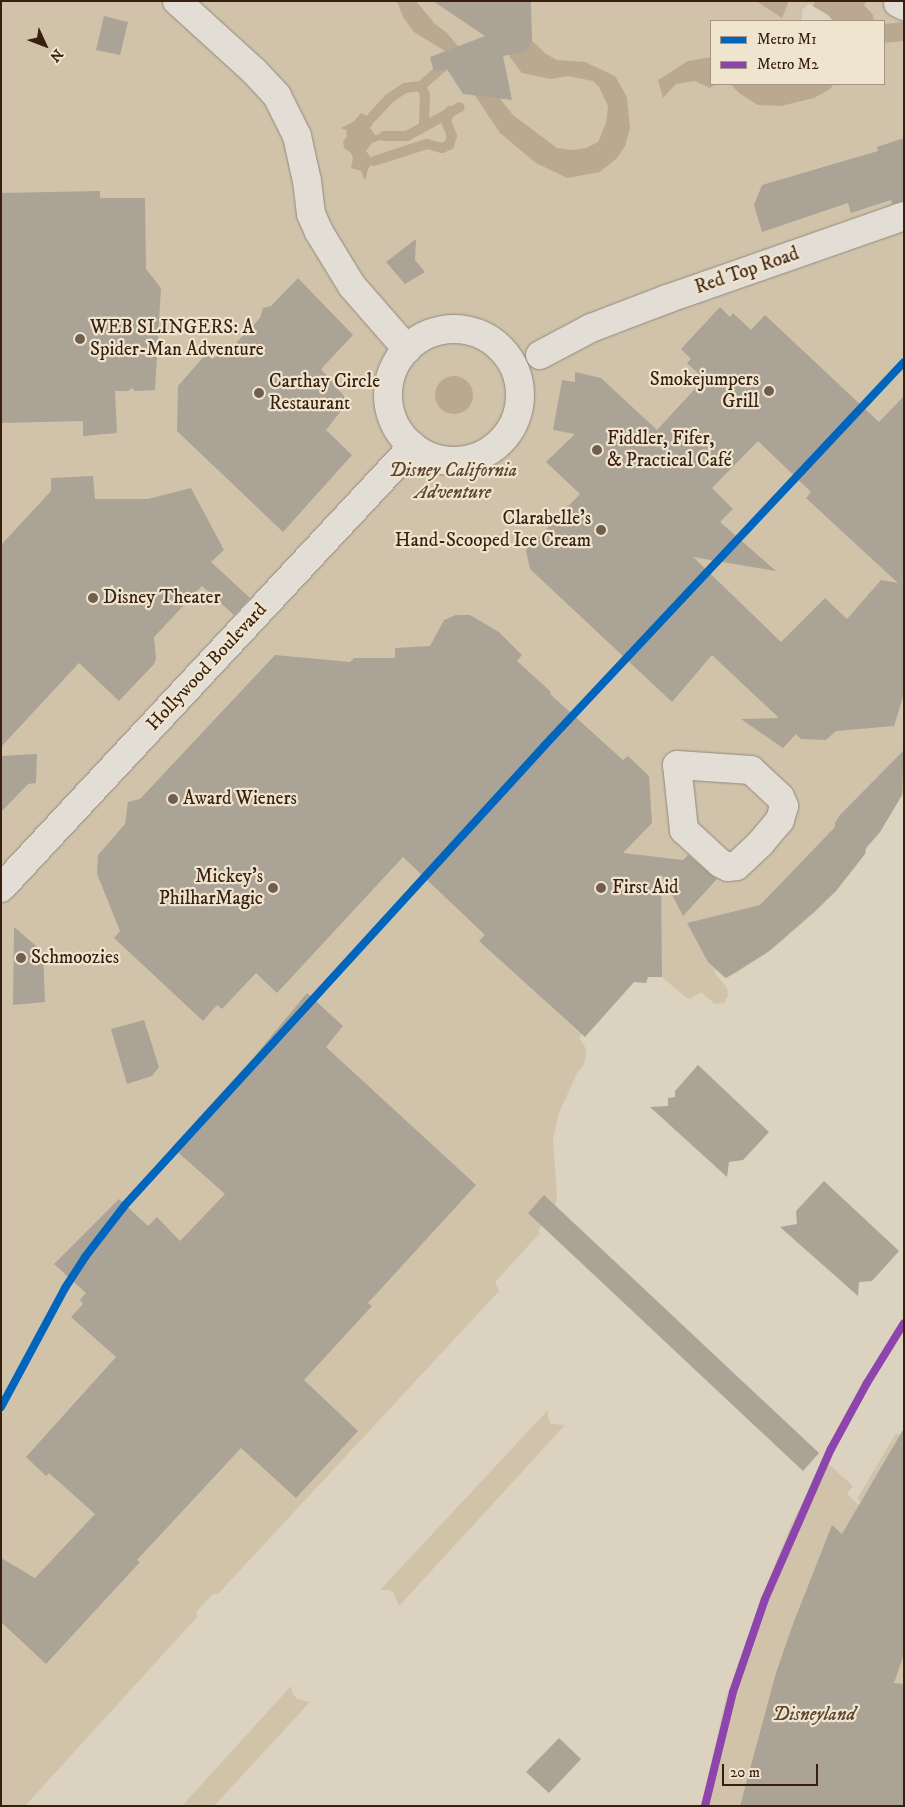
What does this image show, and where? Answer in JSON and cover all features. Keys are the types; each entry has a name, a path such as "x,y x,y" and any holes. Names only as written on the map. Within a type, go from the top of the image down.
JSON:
{"street":[{"path":"177,1 254,70 277,96 297,136 307,181 311,214 317,228 352,286 407,348"},
{"name":"Red Top Road","path":"540,355 588,330 667,299 904,216"},
{"path":"445,330 468,330 480,334 501,348 514,365 519,392 513,424 501,441 492,449 472,458 449,461 427,455 413,446 399,432 388,397 392,374 407,348 423,337 445,330"},
{"name":"Hollywood Boulevard","path":"1,888 413,446"}],"green space":[{"name":"Disney California Adventure","path":"1,1 904,1 904,790 902,796 880,832 866,848 865,854 836,891 814,913 776,946 735,974 725,978 715,970 714,972 727,988 728,996 724,1003 715,1004 701,992 690,999 684,996 662,977 661,949 544,1000 582,1035 579,1038 585,1047 586,1055 583,1066 577,1073 559,1113 553,1140 557,1194 555,1210 538,1231 540,1233 495,1282 499,1291 218,1594 213,1594 196,1612 197,1617 25,1806 1,1806"},
{"path":"548,1410 548,1419 551,1424 565,1425 399,1606 394,1593 390,1590 380,1590"},
{"path":"896,1433 904,1437 897,1439 878,1473 881,1490 871,1484 861,1502 857,1499"},
{"name":"Disneyland","path":"824,1460 853,1486 847,1494 904,1546 904,1806 701,1806 726,1698 759,1604 791,1525"},
{"path":"291,1686 293,1694 297,1699 310,1702 214,1806 182,1806"}],"shaded area":[{"path":"397,1 416,1 435,24 446,32 459,47 513,115 557,148 571,150 586,148 598,142 606,123 608,106 599,87 593,81 568,76 551,79 522,73 509,56 490,1 546,54 557,60 585,62 615,76 627,97 630,128 625,146 617,158 600,172 567,178 536,163 500,133 445,51 414,32 403,17"},
{"path":"756,1 789,1 782,18"},
{"path":"816,1 867,1 864,5 873,15 874,20 805,20"},
{"path":"904,22 904,41 885,43 885,24"},
{"path":"710,57 710,85 714,85 710,88 695,81 676,84 663,98 658,80 688,61"},
{"path":"731,85 833,85 830,89 814,98 781,106 758,105 739,93"},
{"path":"361,113 375,120 370,128 375,135 385,134 383,139 372,143 366,151 374,161 368,169 365,181 361,171 351,168 353,158 351,153 344,148 343,142 347,136 346,130 341,128 353,122"},
{"path":"454,376 467,382 473,395 467,408 454,414 441,408 435,395 441,382"}],"pier":[{"path":"809,4 828,15 832,20 802,20 802,10"}],"building":[{"path":"433,1 531,1 532,40 526,51 503,56 512,100 463,94 447,69 434,72 430,57 485,36"},
{"path":"104,16 128,22 120,55 96,50"},
{"path":"904,138 904,201 892,204 891,200 851,213 848,203 762,232 754,205 762,185 878,151 877,147"},
{"name":"WEB SLINGERS: A Spider-Man Adventure","path":"100,191 100,198 145,198 146,269 161,288 155,390 135,391 132,388 128,391 115,391 117,433 83,436 83,421 1,423 1,193"},
{"path":"416,239 415,260 425,272 405,284 386,262"},
{"name":"Carthay Circle Restaurant","path":"298,278 353,335 321,369 344,396 344,407 326,430 352,455 283,532 177,431 178,386 206,354 212,359 232,347 260,318 263,308 271,306"},
{"path":"720,307 730,317 733,313 751,330 765,315 879,422 904,396 904,694 894,726 836,731 826,740 801,739 796,734 783,748 741,719 779,718 712,655 672,702 530,569 526,550 580,494 546,462 575,434 553,430 562,380 575,382 575,372 601,378 657,430 704,379 687,363 691,359 681,349","holes":["758,441 811,492 806,498 898,583 881,580 847,619 825,598 781,642 693,557 776,571 720,522 733,509 712,488"]},
{"name":"Disney Theater","path":"93,476 95,499 148,499 191,488 224,550 211,562 250,598 234,615 202,586 154,637 156,659 154,664 119,701 79,663 1,747 1,545 51,491 51,478"},
{"path":"456,615 470,615 499,632 522,655 517,661 551,692 550,694 623,760 628,756 649,776 652,823 623,853 683,860 688,855 717,879 683,916 661,874 662,977 648,977 646,983 634,982 585,1037 479,941 485,935 403,857 277,993 256,973 222,1009 217,1005 203,1021 114,938 120,931 97,874 98,855 125,824 128,802 140,799 275,655 350,662 354,658 395,658 395,648 430,646 444,620"},
{"path":"904,750 902,795 880,832 866,848 865,854 836,891 814,912 768,952 726,978 708,962 687,923 760,905 835,827 835,823 840,815"},
{"path":"37,754 36,783 28,784 1,812 1,756"},
{"path":"14,927 43,952 45,1002 13,1005"},
{"path":"307,993 343,1026 326,1047 476,1185 368,1303 372,1306 304,1380 358,1431 296,1498 241,1448 137,1560 140,1562 46,1664 1,1622 1,1558 35,1578 95,1514 49,1473 46,1476 26,1457 116,1357 71,1317 83,1304 80,1300 86,1293 54,1264 119,1199 148,1226 157,1217 180,1241 225,1194 172,1147 254,1057"},
{"path":"144,1020 159,1067 152,1076 127,1084 111,1029"},
{"path":"698,1065 769,1132 743,1160 729,1162 727,1177 650,1107 668,1106 668,1098 675,1097 675,1091"},
{"path":"824,1181 899,1251 872,1281 859,1282 858,1296 780,1227 797,1224 796,1211"},
{"path":"544,1195 819,1453 803,1471 528,1213"},
{"name":"Disneyland","path":"904,1428 904,1654 894,1683 904,1684 904,1806 740,1806 776,1673 832,1525 842,1534"},
{"path":"559,1738 581,1759 549,1793 526,1772"}],"waterway":[{"path":"372,117 390,98 405,88 421,86 444,66"},
{"path":"421,86 425,95 424,126"},
{"path":"384,136 407,136 460,107"},
{"path":"374,161 427,144 442,148 449,145 452,136 446,121 450,111"}],"metro line":[{"name":"M1","path":"1,1407 65,1288 85,1257 125,1205 545,745 904,362"},
{"name":"M2","path":"705,1806 733,1692 765,1599 831,1449 867,1383 904,1323"}],"place":[{"name":"WEB SLINGERS: A Spider-Man Adventure","path":"80,339"},
{"name":"Smokejumpers Grill","path":"769,391"},
{"name":"Carthay Circle Restaurant","path":"259,393"},
{"name":"Fiddler, Fifer, & Practical Café","path":"597,450"},
{"name":"Clarabelle's Hand-Scooped Ice Cream","path":"601,530"},
{"name":"Disney Theater","path":"93,598"},
{"name":"Award Wieners","path":"173,799"},
{"name":"Mickey’s PhilharMagic","path":"273,888"},
{"name":"First Aid","path":"601,888"},
{"name":"Schmoozies","path":"21,958"}]}
